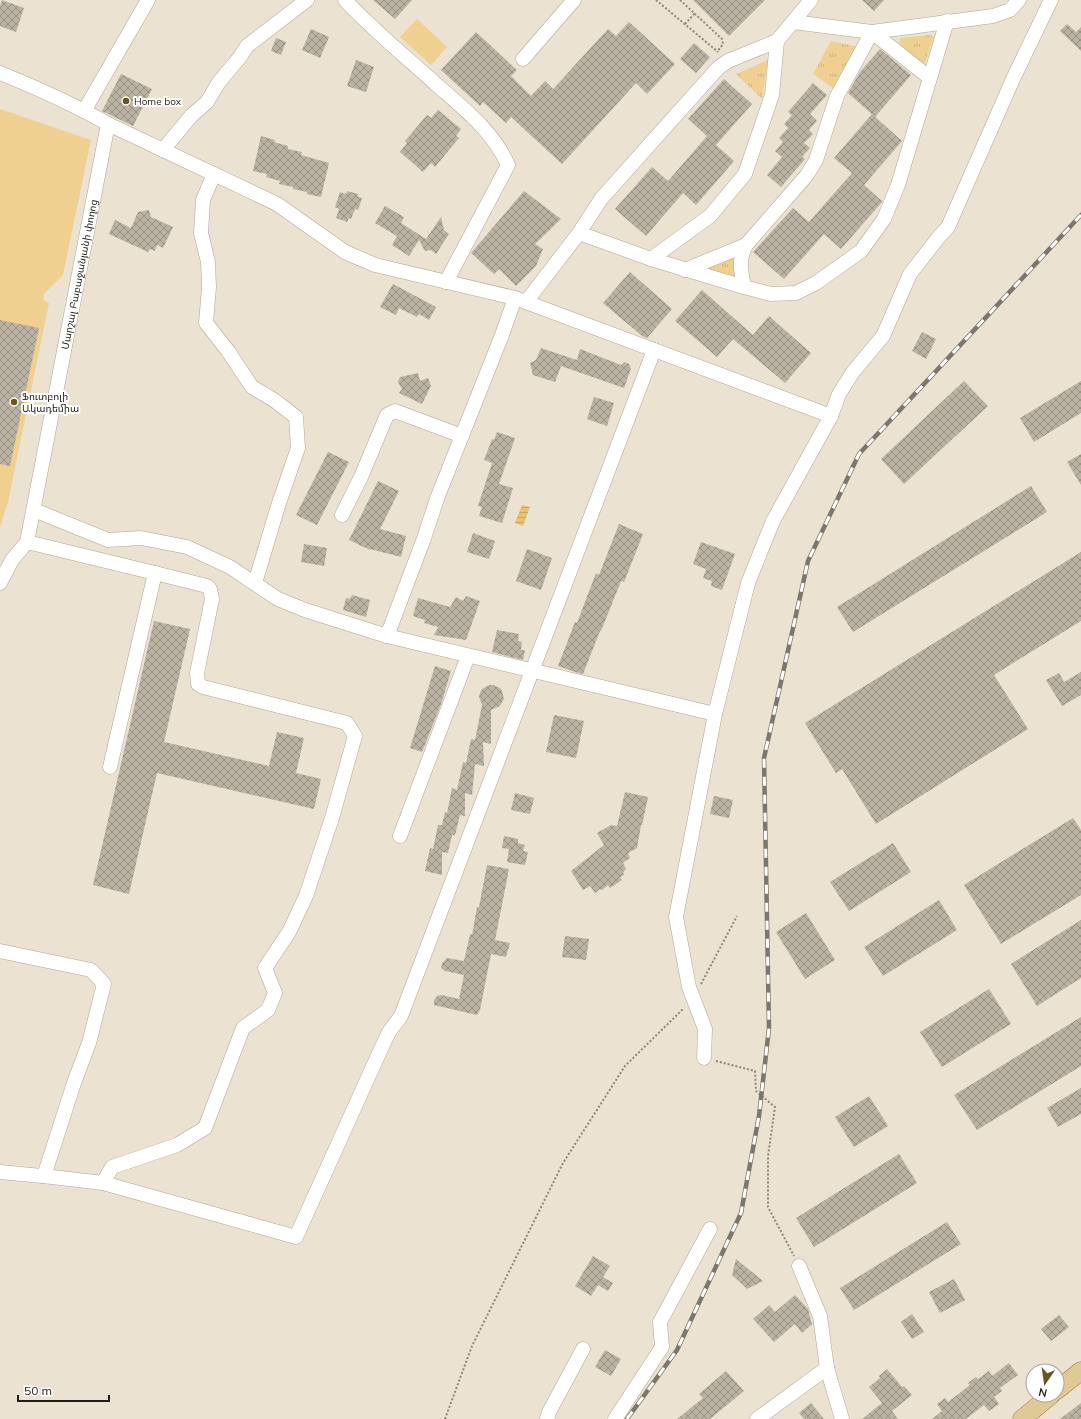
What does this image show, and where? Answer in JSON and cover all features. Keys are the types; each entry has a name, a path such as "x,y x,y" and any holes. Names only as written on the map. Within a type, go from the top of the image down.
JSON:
{"main road":[{"path":"1065,1384 1081,1371"},
{"path":"1022,1419 1041,1403"}],"street":[{"path":"84,111 148,0"},
{"path":"163,150 191,116 207,102 247,46 307,0"},
{"path":"345,0 364,20 480,123 502,151 508,165 446,282"},
{"path":"523,59 574,0"},
{"path":"387,636 462,436 502,335 521,300 579,233 602,199 718,68 728,61 777,41 811,0"},
{"path":"793,22 872,32 993,16 1010,10 1019,0"},
{"path":"704,1058 706,1029 689,987 676,917 715,714 748,583 773,520 831,416 839,394 853,372 883,336 910,274 948,227 1013,79 1051,0"},
{"path":"579,233 651,260 771,294 796,292 816,283 861,251 884,219 898,185 947,22"},
{"path":"872,32 930,78"},
{"path":"744,287 740,268 741,255 746,245 807,175 816,160 837,96 872,32"},
{"path":"651,260 710,216 745,174 772,95 777,41"},
{"path":"0,73 38,88 108,124 278,204 345,252 375,265 521,300 831,416"},
{"name":"Մարշալ Բաբաջանյանի փողոց","path":"27,542 108,124"},
{"path":"214,174 203,200 201,233 208,262 209,287 206,323 228,351 252,387 274,400 296,417 298,448 279,503 255,583"},
{"path":"685,270 746,245"},
{"path":"0,1172 103,1183 296,1237 389,1032 401,1016 654,350"},
{"path":"342,515 361,477 387,415 395,411 462,436"},
{"path":"34,510 108,540 141,538 187,547 230,567 278,599 305,610 387,636 520,669 532,670 715,714"},
{"path":"101,561 108,540"},
{"path":"0,583 12,560 27,542 207,586 210,589 212,598 196,673 198,684 203,687 347,723 355,736 332,818 306,896 289,932 266,968 275,993 268,1010 242,1028 205,1128 177,1145 112,1167 103,1183"},
{"path":"110,767 155,573"},
{"path":"400,836 468,656"},
{"path":"0,951 91,970 104,984 89,1043 74,1083 44,1176"},
{"path":"615,1419 662,1347 660,1322 710,1229"},
{"path":"799,1266 820,1316 827,1368 842,1419"},
{"path":"547,1419 549,1412 583,1349"},
{"path":"757,1419 827,1368"}],"path":[{"path":"656,0 728,61"},
{"path":"680,0 722,39 723,44 717,52"},
{"path":"685,24 694,13"},
{"path":"445,1419 472,1346 563,1163 625,1066 693,999 737,916"},
{"path":"704,1058 755,1071 756,1091 775,1107 768,1156 768,1207 799,1266"}],"green space":[{"path":"417,19 447,47 431,65 400,37"},
{"path":"930,35 934,37 925,63 921,63 899,43 900,38"},
{"path":"831,41 859,47 833,88 813,74"},
{"path":"768,60 762,99 736,74"},
{"name":"Ֆուտբոլի Ակադեմիա","path":"0,109 91,140 63,275 44,294 43,300 49,303 8,502 0,527"},
{"path":"735,252 738,274 735,278 706,268"}],"shaded area":[{"path":"522,505 530,507 523,526 515,523"}],"building":[{"path":"2,0 24,8 16,32 0,26 0,6"},
{"path":"373,0 412,0 395,19"},
{"path":"693,0 765,0 729,36"},
{"path":"862,0 884,0 874,11"},
{"path":"629,22 675,64 647,94 636,83 562,164 511,117 506,123 483,102 480,106 441,70 476,32 517,70 511,76 531,96 545,81 553,89 608,29 616,36"},
{"path":"1067,24 1076,32 1081,27 1081,51 1060,31"},
{"path":"311,29 329,37 320,58 302,50"},
{"path":"276,38 286,42 281,55 271,51"},
{"path":"694,43 710,57 696,73 680,59"},
{"path":"880,49 911,75 875,117 848,93 860,72"},
{"path":"356,60 374,67 366,92 347,86"},
{"name":"Home box","path":"121,74 152,89 133,126 102,111"},
{"path":"724,79 752,104 716,145 734,161 696,205 683,193 646,236 615,209 652,167 668,181 707,136 688,119"},
{"path":"813,83 827,95 810,114 817,121 809,130 813,134 804,143 810,148 802,157 805,159 781,187 767,175 782,157 775,151 783,142 779,138 788,128 784,124 792,115 788,112"},
{"path":"438,110 461,129 456,136 459,138 435,167 431,163 423,172 400,152 407,143 405,141 427,115 431,118"},
{"path":"872,114 902,141 864,185 882,202 841,249 824,234 784,279 753,252 793,208 809,222 852,173 834,158"},
{"path":"261,136 288,146 288,149 302,152 301,155 329,163 321,197 293,189 293,187 279,184 280,181 266,177 267,174 253,171"},
{"path":"347,191 358,194 357,196 362,198 358,210 355,209 351,219 349,218 347,222 336,218 339,209 335,207 340,192 346,194"},
{"path":"524,191 561,219 535,244 543,249 536,266 516,286 499,269 494,274 471,253"},
{"path":"385,206 404,217 401,223 426,239 441,217 444,230 449,234 436,254 431,250 425,251 419,240 409,256 392,245 397,236 375,223"},
{"path":"149,210 151,217 173,227 163,248 157,245 155,251 150,249 148,252 109,234 115,220 131,228 138,212"},
{"path":"630,272 672,309 647,338 642,336 603,303"},
{"path":"393,284 436,307 429,320 419,314 417,317 399,308 396,315 380,307"},
{"path":"702,290 753,335 769,316 811,353 785,383 733,339 717,357 675,321"},
{"path":"0,320 39,328 10,466 0,464"},
{"path":"922,332 936,339 926,359 912,351"},
{"path":"541,348 577,360 580,349 621,365 624,362 629,364 631,369 624,388 561,366 555,382 533,375 530,363 536,360"},
{"path":"418,373 420,381 428,378 431,386 422,404 399,393 402,389 398,382 400,377"},
{"path":"964,381 988,406 904,484 881,459"},
{"path":"1081,381 1081,413 1034,442 1020,418"},
{"path":"594,397 614,403 607,426 587,419"},
{"path":"497,432 515,438 499,484 513,488 502,523 479,516 482,507 478,506 492,463 484,460 492,439 494,440"},
{"path":"328,452 349,462 317,525 296,515"},
{"path":"1081,454 1081,485 1067,462"},
{"path":"378,481 399,491 380,529 406,536 401,557 370,550 349,540"},
{"path":"1031,486 1047,512 853,632 837,607"},
{"path":"619,524 643,534 624,582 621,581 583,674 558,666 575,622 577,623 596,573 599,575"},
{"path":"473,533 495,541 489,559 467,552"},
{"path":"701,542 735,554 722,590 711,586 712,581 703,578 706,569 693,564"},
{"path":"304,544 327,548 324,566 301,562"},
{"path":"527,549 552,558 541,590 516,581"},
{"path":"1081,552 1081,621 994,675 1028,729 876,824 842,769 836,773 805,723"},
{"path":"352,595 370,600 366,617 343,610 346,598 350,599"},
{"path":"466,596 480,601 466,640 434,635 438,627 424,623 425,620 413,616 418,598 450,607 456,597 463,601"},
{"path":"154,621 190,629 164,742 269,766 277,732 304,738 296,773 321,779 314,809 157,773 129,894 93,885"},
{"path":"497,630 519,634 518,641 522,642 521,650 525,650 523,660 492,652"},
{"path":"435,666 451,671 441,704 422,752 410,748"},
{"path":"1081,672 1081,695 1062,706 1046,680 1059,673 1064,682"},
{"path":"489,685 500,688 504,699 500,706 491,710 491,744 483,742 484,766 475,764 472,795 465,793 465,816 460,815 455,835 452,835 448,853 442,852 442,875 425,871 430,848 433,849 438,825 442,825 445,812 447,813 452,788 457,790 463,762 466,763 471,739 475,740 482,705 479,697 480,693 482,689"},
{"path":"554,715 584,721 576,758 546,752"},
{"path":"625,792 648,797 637,848 628,853 630,858 623,863 626,869 623,872 624,875 620,877 622,880 610,888 608,885 595,893 590,886 583,890 571,871 604,845 597,833 611,825 617,826"},
{"path":"515,793 534,798 530,814 511,810"},
{"path":"714,796 733,800 729,818 710,814"},
{"path":"1073,818 1081,830 1081,895 1001,944 964,885"},
{"path":"504,836 518,839 518,843 525,845 523,851 528,852 525,865 507,862 509,849 502,848"},
{"path":"893,843 911,872 849,911 830,882"},
{"path":"487,865 509,869 495,940 510,943 506,957 491,954 480,1010 477,1015 434,1005 434,1000 437,996 441,995 459,999 464,975 445,971 441,968 442,963 447,958 464,961 470,934 472,935 477,907 479,907"},
{"path":"939,900 957,930 883,976 864,947"},
{"path":"806,913 835,960 805,979 776,932"},
{"path":"1081,920 1081,978 1037,1006 1011,964"},
{"path":"565,936 589,939 586,960 562,957"},
{"path":"989,989 1011,1024 942,1067 920,1032"},
{"path":"1081,1017 1081,1066 977,1130 954,1095"},
{"path":"1081,1088 1081,1114 1058,1127 1047,1108"},
{"path":"869,1096 888,1126 854,1147 835,1117"},
{"path":"899,1154 917,1183 814,1247 796,1218"},
{"path":"947,1222 961,1244 854,1310 840,1288"},
{"path":"593,1256 610,1266 603,1277 613,1283 608,1291 598,1285 591,1296 575,1286"},
{"path":"736,1259 763,1281 747,1289 732,1275"},
{"path":"954,1279 965,1300 940,1313 929,1292"},
{"path":"795,1295 808,1309 812,1324 802,1333 795,1324 774,1342 753,1319 769,1305 775,1312"},
{"path":"912,1314 924,1332 912,1339 901,1322"},
{"path":"1059,1315 1069,1327 1051,1341 1041,1329"},
{"path":"605,1350 621,1359 611,1376 595,1367"},
{"path":"1009,1363 1018,1375 1000,1388 1002,1391 994,1397 999,1404 989,1411 984,1405 966,1419 932,1419 942,1411 937,1404 945,1398 948,1402 970,1385 968,1383 976,1377 978,1379 989,1371 992,1376"},
{"path":"887,1369 902,1387 904,1386 912,1395 892,1411 898,1419 862,1419 882,1403 869,1387 880,1378 879,1376"},
{"path":"726,1371 744,1391 710,1419 677,1419 703,1398 699,1394"},
{"path":"811,1403 824,1419 804,1419 799,1413"},
{"path":"1081,1403 1081,1419 1060,1419"}],"railway":[{"path":"627,1419 677,1350 741,1213 759,1116 769,1028 764,758 808,561 859,454 1081,215"}],"place":[{"name":"Home box","path":"126,101"},
{"name":"Ֆուտբոլի Ակադեմիա","path":"14,402"}]}
